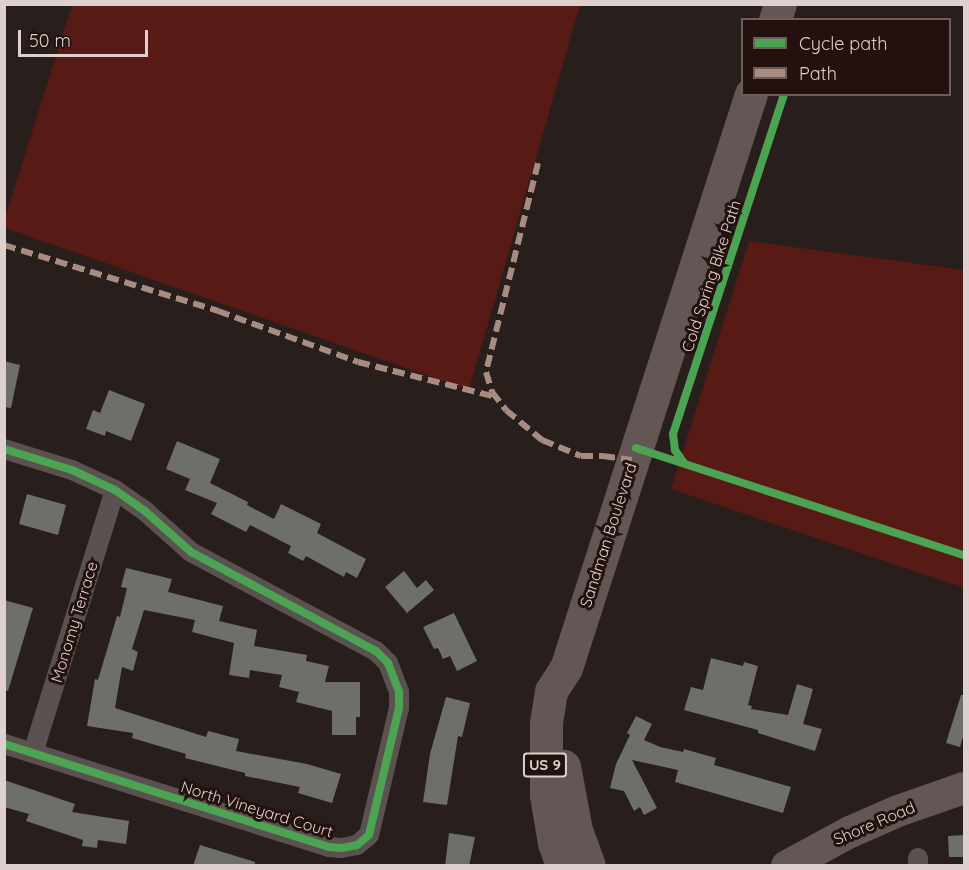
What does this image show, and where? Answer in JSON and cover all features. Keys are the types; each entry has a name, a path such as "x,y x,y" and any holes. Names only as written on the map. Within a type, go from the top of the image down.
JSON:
{"highway":[{"name":"Sandman Boulevard","path":"562,866 549,822 544,773 546,723 552,691 566,668 750,96"},
{"name":"Sandman Boulevard","path":"566,668 564,758 566,783 576,830 589,866"}],"main road":[{"name":"Shore Road","path":"787,866 869,824 964,789"}],"street":[{"name":"North Vineyard Court","path":"4,449 72,470 115,490 145,511 191,552 376,651 387,663 397,684 399,708 377,839 357,845 329,847 4,744"},
{"name":"Monomy Terrace","path":"33,753 115,490"}],"shaded area":[{"path":"72,5 580,5 469,390 5,228 5,218"},
{"path":"749,241 964,270 964,588 671,489"}],"building":[{"path":"4,361 20,365 11,408 4,407"},
{"path":"109,390 145,404 131,441 106,431 105,436 86,429 93,410 100,413"},
{"path":"177,441 220,459 210,483 248,502 247,505 274,519 281,504 321,524 317,533 366,559 357,578 346,572 344,577 306,556 303,561 288,553 291,546 250,525 246,532 211,514 217,503 185,490 190,479 166,469"},
{"path":"27,494 66,505 58,535 19,524"},
{"path":"126,568 172,579 168,592 223,606 219,621 257,630 254,646 307,655 306,661 329,666 325,682 360,682 360,717 356,717 356,735 332,735 332,711 296,702 299,692 279,687 282,675 250,670 249,678 229,675 234,643 192,632 195,620 144,610 132,649 138,652 133,671 122,667 115,708 206,737 208,731 239,739 236,751 307,764 341,774 332,803 298,793 300,787 245,776 245,773 185,758 186,754 132,738 133,733 87,726 95,679 98,680 117,616 120,617 127,588 121,587"},
{"path":"404,571 417,588 426,580 434,590 407,613 385,587"},
{"path":"4,600 33,608 8,691 4,690"},
{"path":"454,613 477,661 457,671 450,656 443,659 438,648 434,649 423,627"},
{"path":"711,658 743,666 744,662 758,666 748,705 752,706 751,709 788,715 797,684 813,689 803,724 822,729 815,751 758,733 758,730 684,710 691,687 703,690"},
{"path":"961,695 964,695 964,733 960,747 946,743"},
{"path":"446,697 470,703 462,737 458,736 447,805 423,802 430,754"},
{"path":"636,716 652,724 644,740 660,747 683,752 684,749 716,758 714,765 791,787 783,813 675,782 678,770 632,760 657,808 644,815 640,807 634,811 624,791 610,788 616,764 630,735 627,733"},
{"path":"4,780 75,804 72,812 129,821 126,844 98,840 97,848 82,846 83,840 26,821 29,814 4,807"},
{"path":"449,833 475,837 469,866 445,866"},
{"path":"964,835 964,857 949,857 948,836"},
{"path":"200,845 255,862 255,866 193,866"}],"marked path":[{"path":"538,163 486,372 492,392 506,410 542,440 581,456 632,460"},
{"path":"4,245 218,311 358,362 496,397"}],"cycle path":[{"name":"Cold Spring Bike Path","path":"684,463 675,450 673,434 783,96"},
{"path":"636,448 964,555"},
{"path":"4,449 72,470 115,490 145,511 191,552 376,651 388,663 399,692 399,708 369,835 357,845 341,848 329,847 4,744"}]}
